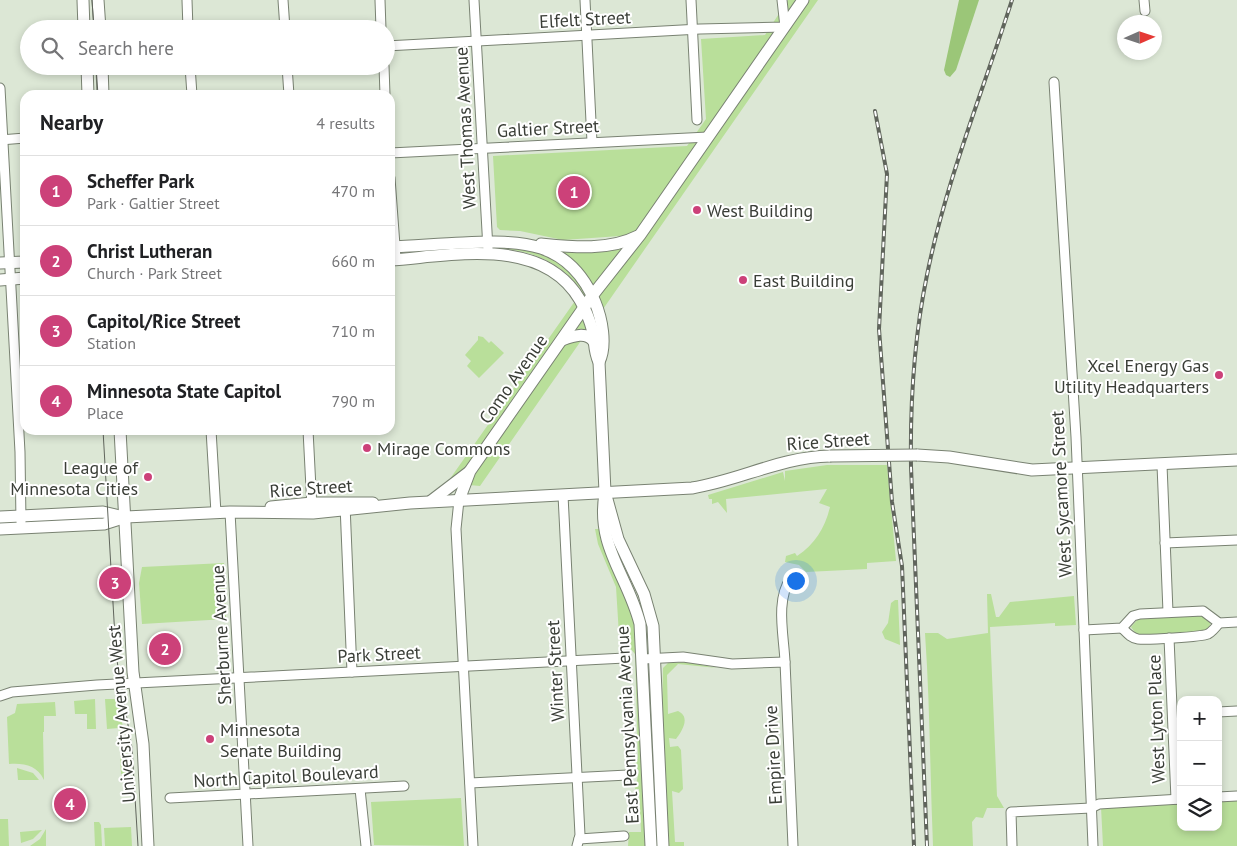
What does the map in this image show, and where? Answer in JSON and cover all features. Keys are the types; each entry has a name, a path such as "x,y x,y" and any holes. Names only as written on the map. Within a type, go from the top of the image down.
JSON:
{"main road":[{"path":"83,0 84,20"},
{"path":"98,0 99,20"},
{"name":"Como Avenue","path":"459,500 470,471 592,296 640,235 803,0"},
{"path":"87,75 88,90"},
{"path":"103,75 104,90"},
{"path":"395,246 488,242 568,247 612,245 628,241 640,235"},
{"path":"528,244 550,252 580,276 592,296 602,329 603,353 599,362"},
{"path":"395,260 488,254 519,257 547,268 569,286 584,308 594,342 595,354 599,362 606,492"},
{"path":"5,263 20,262"},
{"path":"5,279 20,278"},
{"path":"562,340 584,335 594,342"},
{"name":"University Avenue West","path":"120,435 134,683 143,744 148,846"},
{"name":"Rice Street","path":"0,517 21,522 104,524 126,517 563,495 710,485 787,460 830,456 917,455 949,457 1028,470 1077,470 1237,460"},
{"path":"431,502 470,471"},
{"name":"East Pennsylvania Avenue","path":"606,492 618,539 648,606 653,626 663,846"},
{"name":"East Pennsylvania Avenue","path":"606,492 602,515 604,532 610,551 635,606 640,624 650,846"},
{"name":"Rice Street","path":"0,529 21,522"}],"street":[{"path":"186,0 187,20"},
{"path":"283,0 284,20"},
{"path":"380,0 381,20"},
{"name":"West Thomas Avenue","path":"474,0 488,254"},
{"path":"586,0 592,142"},
{"path":"691,0 697,120"},
{"path":"782,0 785,27"},
{"path":"1144,0 1145,11"},
{"name":"Elfelt Street","path":"395,46 692,29 785,27"},
{"path":"191,75 192,90"},
{"path":"288,75 289,90"},
{"path":"384,75 385,90"},
{"name":"West Sycamore Street","path":"1054,82 1077,470 1093,846"},
{"path":"0,88 5,279 20,445 21,522"},
{"name":"Galtier Street","path":"395,153 708,137"},
{"path":"2,140 20,138"},
{"path":"211,435 216,513"},
{"path":"308,435 312,508"},
{"path":"1162,465 1168,612"},
{"name":"Winter Street","path":"563,495 578,843"},
{"name":"Como Avenue","path":"459,500 456,529 473,846"},
{"path":"345,506 352,672"},
{"name":"Sherburne Avenue","path":"230,512 248,846"},
{"path":"1165,544 1237,540"},
{"name":"Empire Drive","path":"791,578 784,588 782,600 793,846"},
{"path":"1084,630 1122,628 1133,616 1168,612 1203,611 1219,623 1237,622"},
{"path":"1122,628 1129,635 1139,639 1169,638 1204,636 1210,633 1219,623"},
{"name":"West Lyton Place","path":"1169,638 1177,714"},
{"path":"642,659 683,657 732,664 785,662"},
{"name":"Park Street","path":"12,692 134,683 625,658"},
{"path":"0,689 12,692"},
{"path":"0,696 12,692"},
{"path":"1222,712 1237,711"},
{"name":"West Lyton Place","path":"1177,741 1178,786"},
{"path":"470,783 628,775"},
{"name":"North Capitol Boulevard","path":"170,798 404,786"},
{"path":"360,789 366,846"},
{"path":"1222,797 1237,796"},
{"path":"1012,846 1011,812 1091,808 1099,804 1177,799"},
{"path":"578,843 624,836"}],"shaded area":[{"path":"788,0 818,0 480,486 447,483 582,291 566,273 547,260 524,252 500,249 498,246 559,252 612,247 620,236 563,240 520,231 500,230 497,227 493,156 687,146 706,119 701,39 765,35"},
{"path":"959,0 979,0 956,70 950,77 946,75 944,70"},
{"path":"478,336 483,337 489,343 491,341 504,353 479,378 467,366 471,361 465,355 478,340"},
{"path":"827,465 887,465 896,561 867,563 867,569 806,572 799,565 785,562 786,556 795,553 797,556 809,546 822,529 830,507 819,503 827,489 726,499 727,513 718,502 712,504 712,499 709,499 708,495 783,472 785,481 785,471"},
{"path":"595,529 599,529 634,615 645,846 628,846 629,832 641,832 639,789 635,789 639,771 633,763 634,759 638,759 635,654 629,647 620,651 616,587 598,544"},
{"path":"224,563 226,619 142,624 139,583 142,567"},
{"path":"987,594 991,594 996,617 999,617 1010,602 1074,596 1076,625 1055,626 1055,623 990,627 997,796 1004,808 987,808 983,818 976,817 972,822 973,846 933,846 925,633 938,633 947,639 988,633"},
{"path":"898,600 900,645 885,639 882,632 888,623 891,603"},
{"path":"1201,614 1211,621 1209,628 1204,632 1142,635 1136,634 1131,627 1138,619"},
{"path":"686,662 717,668 678,664 667,675 668,714 678,711 685,720 683,728 676,739 669,738 670,747 678,746 681,750 683,789 679,793 672,791 675,842 684,842 684,846 666,846 662,720 663,668 668,663"},
{"path":"95,699 96,729 87,729 87,714 75,714 74,701"},
{"path":"105,699 119,699 129,774 121,774 119,728 107,729"},
{"path":"55,702 56,716 44,716 44,780 38,771 30,766 9,764 7,717 15,713 17,704"},
{"path":"17,768 33,773 39,780 18,780"},
{"path":"461,798 464,846 374,845 371,802"},
{"path":"1237,800 1237,846 1103,846 1101,807 1177,803 1177,831 1222,831 1222,801"},
{"path":"0,819 8,819 9,846 0,846"},
{"path":"94,822 99,822 101,825 102,846 95,846"},
{"path":"131,827 132,846 105,846 104,828"},
{"path":"46,829 46,846 30,846 40,839"},
{"path":"42,830 33,839 21,843 20,832"}],"tram line":[{"path":"92,0 93,20"},
{"path":"97,75 98,90"},
{"path":"103,435 116,655 132,748 138,846"}],"railway":[{"path":"927,846 911,467 911,419 916,347 927,275 944,205 1012,0"},
{"path":"875,111 887,174 879,329 892,502 902,566 914,846"}],"place":[{"name":"Scheffer Park","path":"574,192"},
{"name":"West Building","path":"697,210"},
{"name":"East Building","path":"743,280"},
{"name":"Xcel Energy Gas Utility Headquarters","path":"1219,375"},
{"name":"Mirage Commons","path":"367,448"},
{"name":"League of Minnesota Cities","path":"148,477"},
{"name":"Capitol/Rice Street","path":"115,583"},
{"name":"Christ Lutheran","path":"165,649"},
{"name":"Minnesota Senate Building","path":"210,739"},
{"name":"Minnesota State Capitol","path":"70,804"}]}
